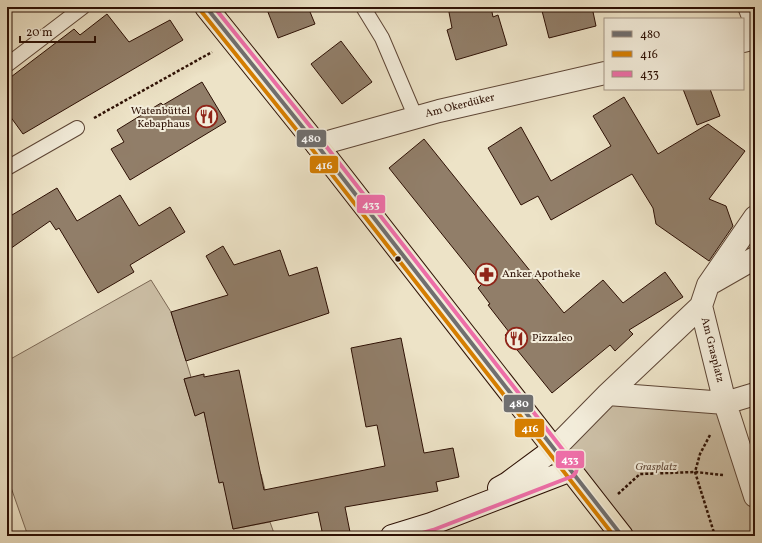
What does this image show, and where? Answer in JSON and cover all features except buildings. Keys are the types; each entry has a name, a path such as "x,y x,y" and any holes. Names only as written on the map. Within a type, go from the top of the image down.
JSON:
{"main road":[{"path":"206,7 317,145 622,536"}],"street":[{"name":"Am Okerdüker","path":"317,145 439,111 604,73"},
{"path":"701,306 708,285 755,217"},
{"path":"708,285 755,258"},
{"name":"Am Grasplatz","path":"431,524 508,483 554,449 608,394 701,306 726,403 752,487"},
{"path":"608,394 726,403 755,394"},
{"path":"392,536 431,524 570,470"}],"lane":[{"path":"7,65 83,7"},
{"path":"363,7 382,38 416,118"},
{"path":"745,7 750,20 750,39"},
{"path":"7,168 77,128"}],"path":[{"path":"77,128 234,40"},
{"path":"715,536 695,472 700,454 726,403"},
{"path":"602,509 640,474 695,472 752,487"}],"green space":[{"path":"151,280 171,312 191,377 184,379 195,415 204,412 219,482 261,474 265,490 227,497 233,529 270,522 275,536 28,536 7,476 7,361"},
{"name":"Grasplatz","path":"608,394 725,403 755,496 755,536 622,536 554,449"}],"transit line":[{"name":"480","path":"206,7 317,145 622,536"},
{"name":"433","path":"214,7 322,141 577,468 573,476 433,530 412,536"},
{"name":"416","path":"201,11 312,149 614,536"}],"place":[{"name":"Watenbüttel Kebaphaus","path":"206,117"},
{"name":"Anker Apotheke","path":"486,274"},
{"name":"Pizzaleo","path":"517,338"}]}
